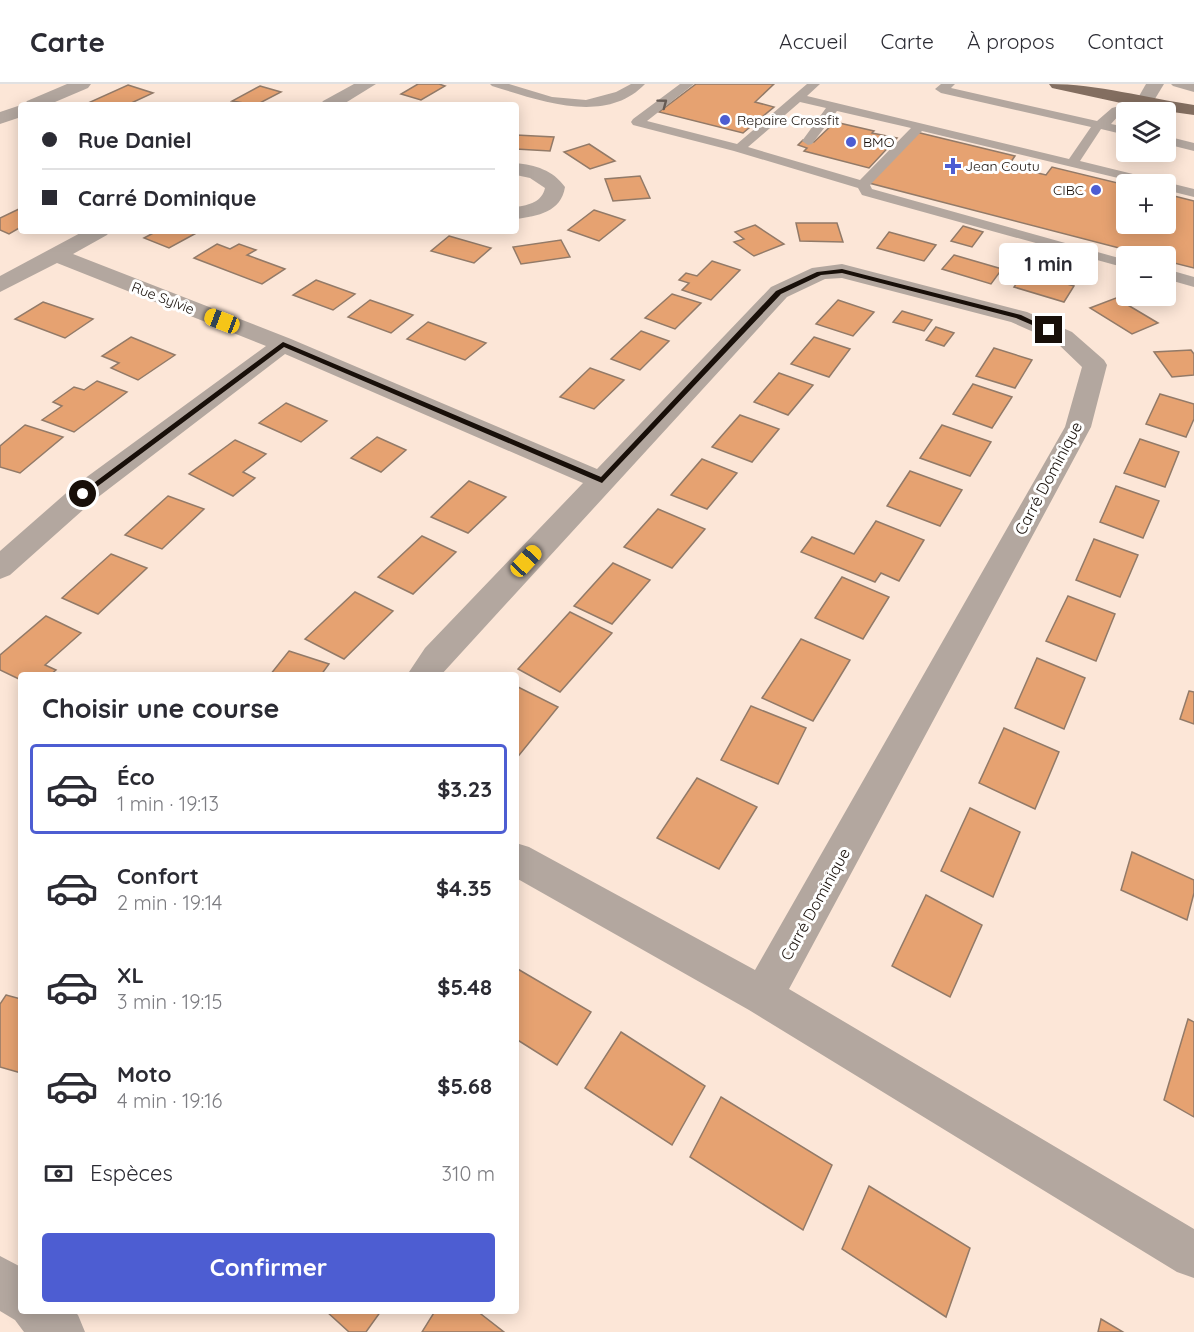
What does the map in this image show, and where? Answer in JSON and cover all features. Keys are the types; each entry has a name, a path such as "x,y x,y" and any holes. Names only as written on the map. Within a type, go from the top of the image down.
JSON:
{"main road":[{"path":"1058,84 1139,102"},
{"path":"1176,107 1194,110"},
{"path":"1176,113 1194,118"}],"street":[{"path":"40,102 82,84"},
{"path":"334,102 367,84"},
{"path":"1145,102 1155,84"},
{"path":"0,119 18,111"},
{"path":"519,169 536,172 547,177 555,187 552,199 543,206 519,212"},
{"path":"0,285 94,234"},
{"name":"Rue Sylvie","path":"55,255 283,344 602,481"},
{"name":"Carré Dominique","path":"425,672 436,657 779,292 819,273 842,271 1019,317 1064,337 1095,365 1078,427 763,996"},
{"path":"0,568 83,494 283,344"},
{"path":"519,861 763,996 1194,1255"},
{"path":"0,1280 18,1295"},
{"path":"40,1314 61,1332"}],"lane":[{"path":"496,84 566,103 588,104 618,98 639,84"},
{"path":"688,84 637,122 777,158 791,165 863,185 867,192 1116,261"},
{"path":"739,148 814,84"},
{"path":"928,84 945,86 1116,128"},
{"path":"1178,84 1194,88"},
{"path":"799,98 1116,174"},
{"path":"777,158 805,144 834,106"},
{"path":"1072,164 1098,124 1107,121 1116,111"},
{"path":"863,185 919,127"},
{"path":"1176,142 1194,147"},
{"path":"1176,188 1194,193"},
{"path":"1176,277 1194,282"}],"building":[{"path":"418,84 445,86 421,100 401,94"},
{"path":"696,84 774,84 755,102 774,107 743,133 659,112"},
{"path":"128,85 153,93 134,102 90,102"},
{"path":"260,86 281,92 262,102 232,101"},
{"path":"835,122 897,138 869,168 804,151 807,148 798,145 803,140 814,142"},
{"path":"916,132 1015,156 1008,166 1046,175 1052,167 1116,183 1116,234 1176,234 1176,196 1194,201 1194,268 1176,264 1176,246 1116,247 869,183"},
{"path":"519,135 554,137 550,151 519,149"},
{"path":"589,144 615,161 590,169 564,152"},
{"path":"640,176 650,198 613,201 605,179"},
{"path":"18,209 18,229 9,234 0,230 0,218"},
{"path":"594,210 625,220 599,241 568,230"},
{"path":"796,223 837,223 843,242 800,241"},
{"path":"755,225 784,244 754,256 734,242 744,239 735,232"},
{"path":"963,226 983,232 972,247 951,241"},
{"path":"889,232 936,245 924,261 877,248"},
{"path":"151,234 195,234 169,248 144,238"},
{"path":"449,236 491,248 474,263 431,251"},
{"path":"561,240 570,257 521,264 513,247"},
{"path":"217,244 230,249 239,244 256,250 247,255 285,269 262,284 194,258"},
{"path":"954,255 1002,269 991,284 942,269"},
{"path":"712,261 740,270 711,300 682,290 689,283 679,280 686,273 697,276"},
{"path":"1025,272 1074,286 1064,302 1014,287"},
{"path":"316,280 355,294 333,310 293,295"},
{"path":"672,294 701,303 675,329 645,318"},
{"path":"1116,298 1116,306 1129,306 1158,323 1132,334 1090,308"},
{"path":"370,300 413,315 391,333 348,317"},
{"path":"838,300 874,312 853,336 816,324"},
{"path":"43,302 93,319 65,338 15,319"},
{"path":"902,311 932,320 924,331 893,322"},
{"path":"428,322 486,343 465,360 407,339"},
{"path":"936,327 954,333 944,346 926,340"},
{"path":"641,331 669,341 640,370 611,359"},
{"path":"131,337 175,355 138,380 111,368 119,363 102,356"},
{"path":"814,337 850,349 829,377 791,364"},
{"path":"994,348 1032,360 1015,388 976,376"},
{"path":"1191,350 1194,354 1194,375 1172,377 1154,352"},
{"path":"590,368 624,380 594,409 560,397"},
{"path":"779,373 813,385 788,415 754,402"},
{"path":"97,381 127,392 74,432 42,420 62,406 53,402 74,387 84,390"},
{"path":"973,384 1012,397 992,428 953,414"},
{"path":"1160,394 1194,404 1194,419 1186,437 1146,424"},
{"path":"286,403 327,421 301,442 259,423"},
{"path":"740,415 779,429 752,462 712,447"},
{"path":"25,425 63,437 20,473 0,467 0,446"},
{"path":"942,425 991,442 970,476 920,458"},
{"path":"377,437 406,450 381,472 351,458"},
{"path":"1140,439 1179,452 1165,487 1124,473"},
{"path":"235,440 266,454 243,472 255,478 233,496 189,474"},
{"path":"702,459 737,473 707,509 671,495"},
{"path":"910,471 962,490 940,526 887,506"},
{"path":"469,481 506,497 468,533 431,517"},
{"path":"1116,486 1159,501 1143,538 1100,522"},
{"path":"168,496 204,509 162,549 125,535"},
{"path":"658,509 705,529 672,568 624,547"},
{"path":"876,521 924,540 899,581 881,573 875,582 801,552 812,537 854,554"},
{"path":"422,536 456,552 413,594 378,577"},
{"path":"1094,539 1138,555 1120,597 1076,580"},
{"path":"111,554 147,568 98,614 62,598"},
{"path":"613,563 650,580 612,624 574,606"},
{"path":"842,577 889,597 863,639 815,618"},
{"path":"355,592 393,611 344,659 305,639"},
{"path":"1068,596 1115,614 1096,661 1046,641"},
{"path":"570,612 612,633 560,692 518,669"},
{"path":"46,616 81,633 45,665 56,670 54,672 18,672 18,679 0,670 0,655"},
{"path":"801,639 850,660 813,721 762,698"},
{"path":"289,651 329,664 323,672 272,672"},
{"path":"1037,658 1085,678 1064,729 1015,708"},
{"path":"519,688 558,707 519,755"},
{"path":"1189,691 1194,692 1194,724 1180,719"},
{"path":"751,706 806,728 778,784 721,760"},
{"path":"1004,728 1059,752 1035,809 979,783"},
{"path":"697,778 757,807 719,869 657,838"},
{"path":"970,808 1020,832 993,897 941,871"},
{"path":"1132,852 1194,880 1194,893 1187,920 1121,890"},
{"path":"926,895 982,925 950,997 892,966"},
{"path":"519,970 591,1012 557,1065 519,1041"},
{"path":"6,995 18,998 18,1072 0,1067 0,1004"},
{"path":"1188,1019 1194,1022 1194,1117 1164,1100"},
{"path":"621,1032 705,1086 672,1145 585,1088"},
{"path":"721,1097 832,1165 803,1230 690,1157"},
{"path":"869,1186 970,1248 946,1317 842,1249"},
{"path":"329,1314 379,1314 366,1332 349,1332"},
{"path":"433,1314 481,1314 504,1332 422,1332"},
{"path":"1101,1319 1123,1332 1098,1332"}],"place":[{"name":"Repaire Crossfit","path":"725,120"},
{"name":"BMO","path":"851,142"},
{"name":"Jean Coutu","path":"953,166"},
{"name":"CIBC","path":"1096,190"}],"route":[{"path":"83,494 283,344 602,481 779,292 819,273 842,271 1019,317 1049,330"}]}
